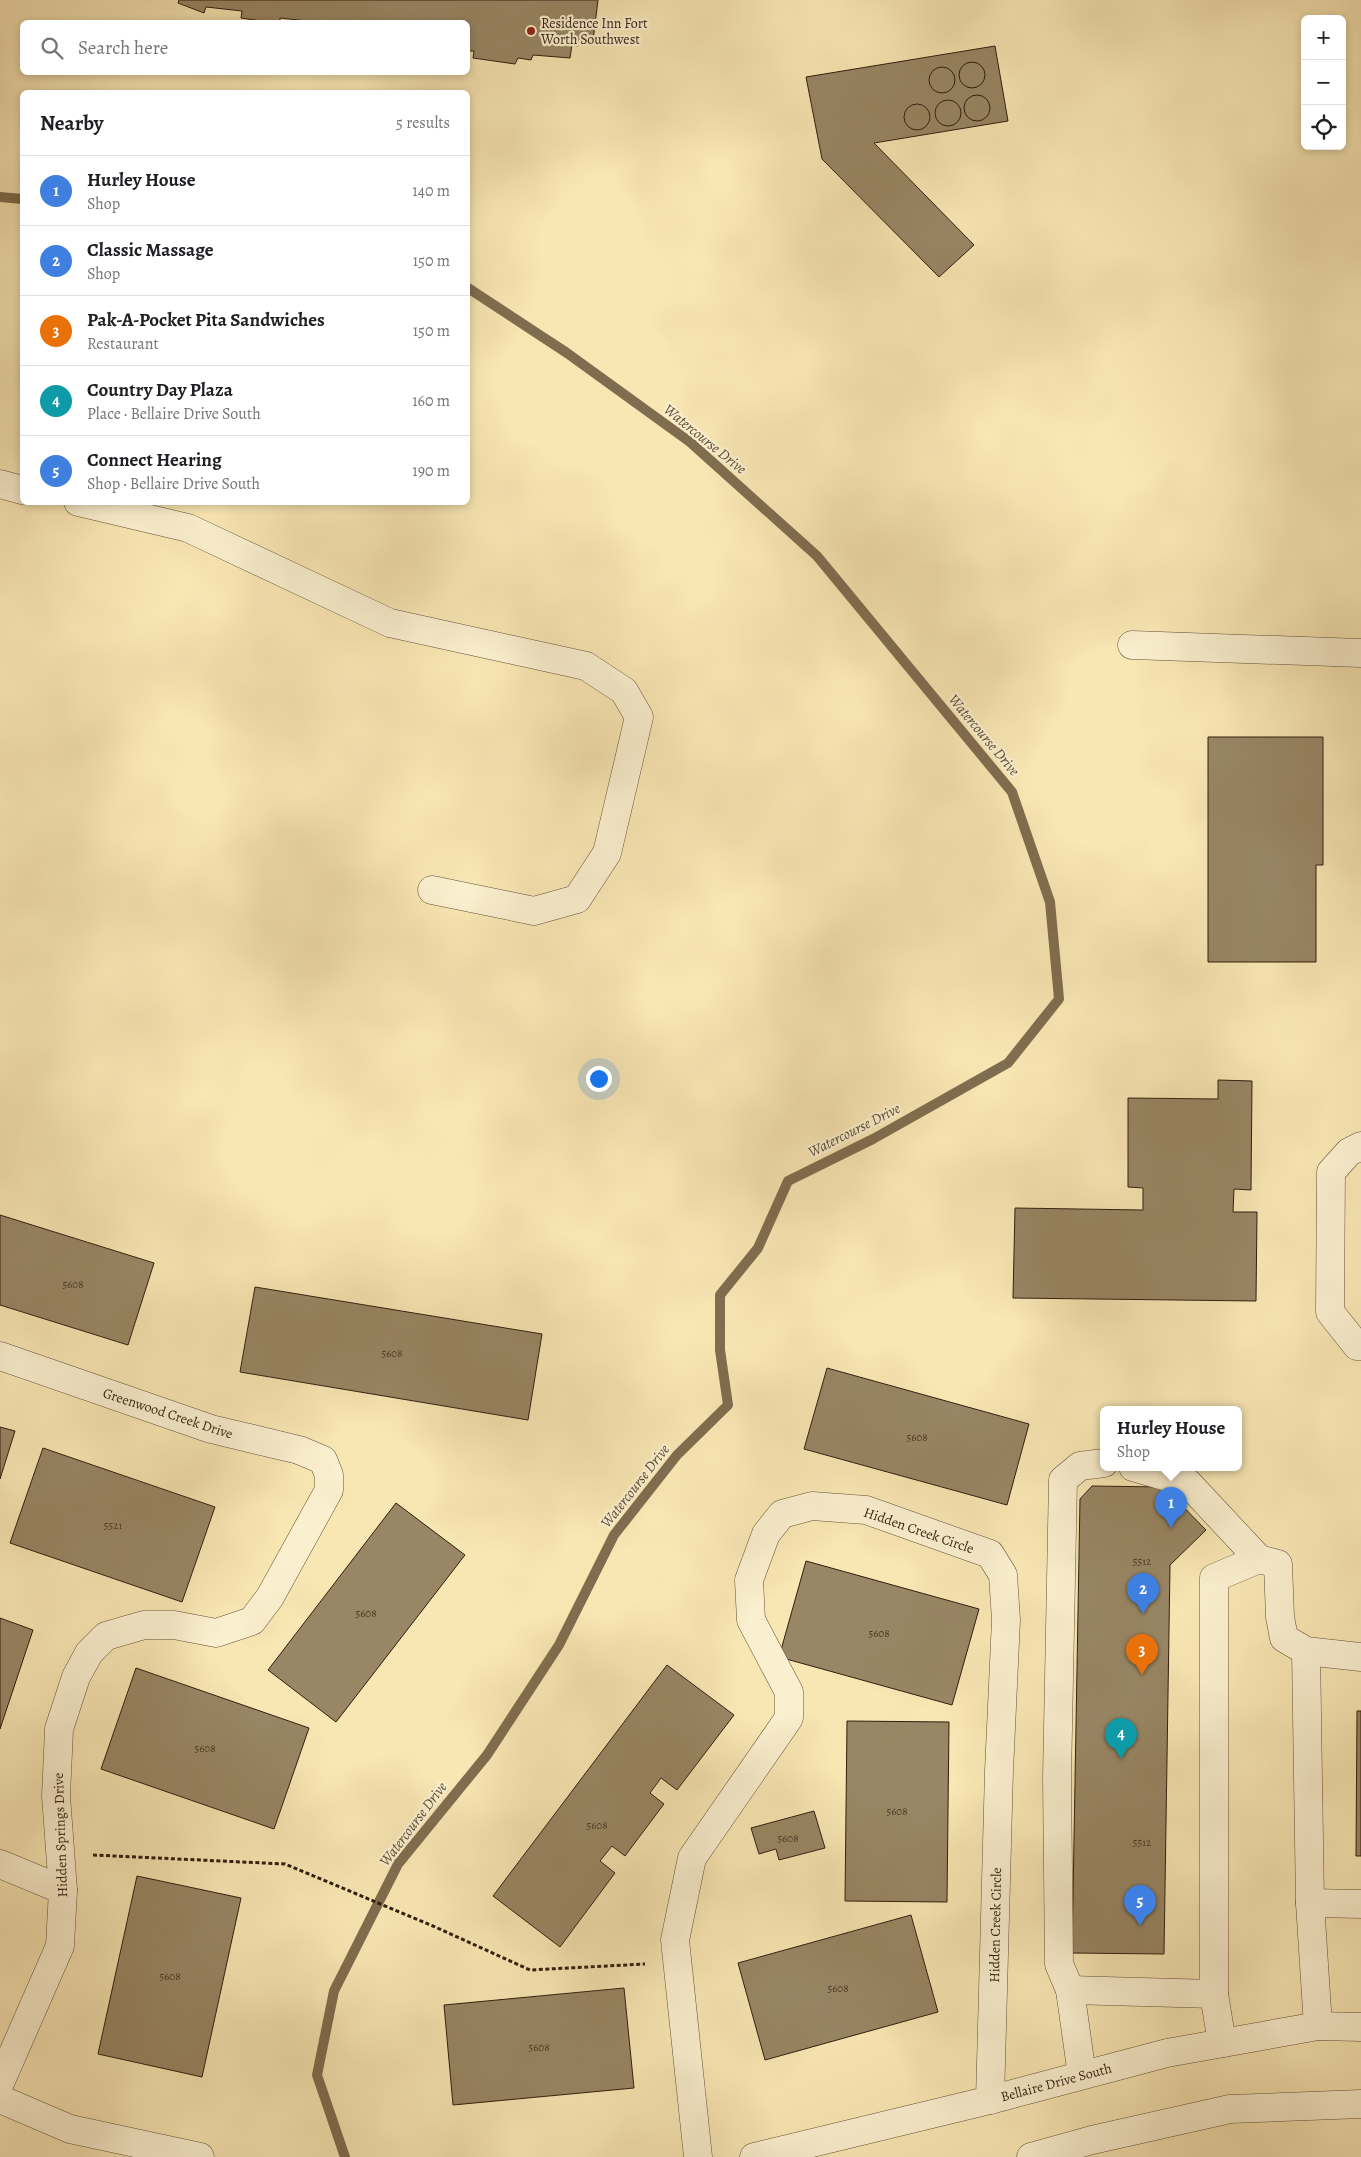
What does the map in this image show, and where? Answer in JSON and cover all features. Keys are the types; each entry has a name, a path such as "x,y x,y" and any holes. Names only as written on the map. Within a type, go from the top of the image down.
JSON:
{"street":[{"path":"0,484 20,489"},
{"path":"91,505 188,528 390,623 586,666 624,691 639,717 607,853 577,899 534,911 432,890"},
{"path":"1132,645 1361,654"},
{"path":"1361,1146 1349,1152 1331,1172 1330,1244 1330,1312 1357,1346 1361,1346"},
{"name":"Greenwood Creek Drive","path":"0,1356 211,1429 299,1450 322,1460 330,1475"},
{"path":"1082,2076 1070,1990 1059,1964 1057,1778 1063,1480 1080,1466 1100,1464"},
{"path":"1146,1471 1188,1484 1259,1559 1278,1564 1280,1617 1284,1638 1306,1651 1361,1657"},
{"name":"Hidden Springs Drive","path":"0,2083 60,1946 63,1890 56,1796 59,1729 76,1677 89,1653 106,1636 144,1625 174,1625 216,1633 252,1621 270,1597 330,1490 330,1475"},
{"name":"Hidden Creek Circle","path":"698,2157 675,1940 692,1858 788,1718 788,1692 751,1620 750,1580 766,1534 782,1514 812,1506 866,1510 990,1554 1003,1575 1006,1620 999,1771 990,2100"},
{"path":"1222,2043 1214,1994 1214,1578 1259,1559"},
{"path":"1306,1651 1310,1903 1318,2026"},
{"path":"0,1864 63,1890"},
{"path":"1310,1903 1361,1904"},
{"path":"1070,1990 1214,1994"},
{"name":"Bellaire Drive South","path":"754,2157 990,2100 1167,2053 1318,2026 1361,2027"},
{"path":"0,2099 70,2129 197,2157"},
{"path":"1031,2157 1094,2149 1230,2109 1361,2104"}],"path":[{"path":"60,1854 285,1864 433,1926 530,1970 677,1962"}],"building":[{"name":"Residence Inn Fort Worth Southwest","path":"179,0 598,0 593,41 578,39 578,46 572,45 570,58 533,55 531,60 518,58 515,64 473,58 474,51 470,51 470,20 298,20 280,18 280,20 254,20 241,18 242,11 206,7 204,13 178,3"},
{"path":"995,46 1008,121 874,143 974,245 939,277 822,159 806,77"},
{"path":"972,62 981,66 985,75 981,84 972,88 963,84 959,75 963,66"},
{"path":"942,67 951,71 955,80 951,89 942,93 933,89 929,80 933,71"},
{"path":"977,95 986,99 990,108 986,117 977,121 968,117 964,108 968,99"},
{"path":"948,100 957,104 961,113 957,122 948,126 939,122 935,113 939,104"},
{"path":"917,104 926,108 930,117 926,126 917,130 908,126 904,117 908,108"},
{"path":"1208,737 1323,737 1323,865 1316,865 1316,962 1208,962"},
{"path":"1218,1080 1252,1081 1251,1190 1234,1189 1233,1212 1257,1212 1256,1301 1013,1298 1015,1208 1143,1210 1143,1188 1128,1187 1128,1098 1218,1099"},
{"path":"0,1215 154,1263 128,1345 0,1305"},
{"path":"255,1287 542,1334 528,1420 240,1372"},
{"path":"827,1368 1029,1424 1007,1505 804,1449"},
{"path":"0,1427 15,1431 0,1479"},
{"path":"43,1448 215,1507 182,1602 10,1543"},
{"path":"1092,1486 1164,1487 1206,1530 1170,1565 1164,1954 1072,1953 1080,1499"},
{"path":"396,1503 465,1555 336,1722 268,1670"},
{"path":"806,1561 979,1609 952,1705 779,1657"},
{"path":"0,1618 33,1630 0,1729"},
{"path":"667,1665 734,1715 677,1790 661,1778 650,1793 664,1804 625,1856 612,1846 600,1861 615,1873 560,1947 493,1896"},
{"path":"136,1668 309,1728 274,1829 101,1769"},
{"path":"1357,1711 1361,1711 1361,1856 1356,1856"},
{"path":"847,1721 949,1722 947,1902 845,1901"},
{"path":"814,1811 825,1848 779,1860 776,1849 759,1854 751,1828"},
{"path":"137,1876 241,1898 202,2077 98,2054"},
{"path":"911,1915 938,2012 765,2060 738,1963"},
{"path":"624,1988 634,2088 453,2105 444,2005"}],"waterway":[{"name":"Watercourse Drive","path":"0,197 20,199"},
{"name":"Watercourse Drive","path":"345,2157 317,2075 334,1991 398,1864 487,1755 559,1645 614,1535 677,1455 728,1405 720,1350 720,1295 758,1248 788,1181 873,1139 1008,1063 1059,999 1050,902 1012,792 817,556 690,442 567,353 470,289"}],"place":[{"name":"Residence Inn Fort Worth Southwest","path":"531,31"},
{"name":"Hurley House","path":"1171,1528"},
{"name":"Classic Massage","path":"1143,1614"},
{"name":"Pak-A-Pocket Pita Sandwiches","path":"1142,1675"},
{"name":"Country Day Plaza","path":"1121,1759"},
{"name":"Connect Hearing","path":"1140,1926"}]}
